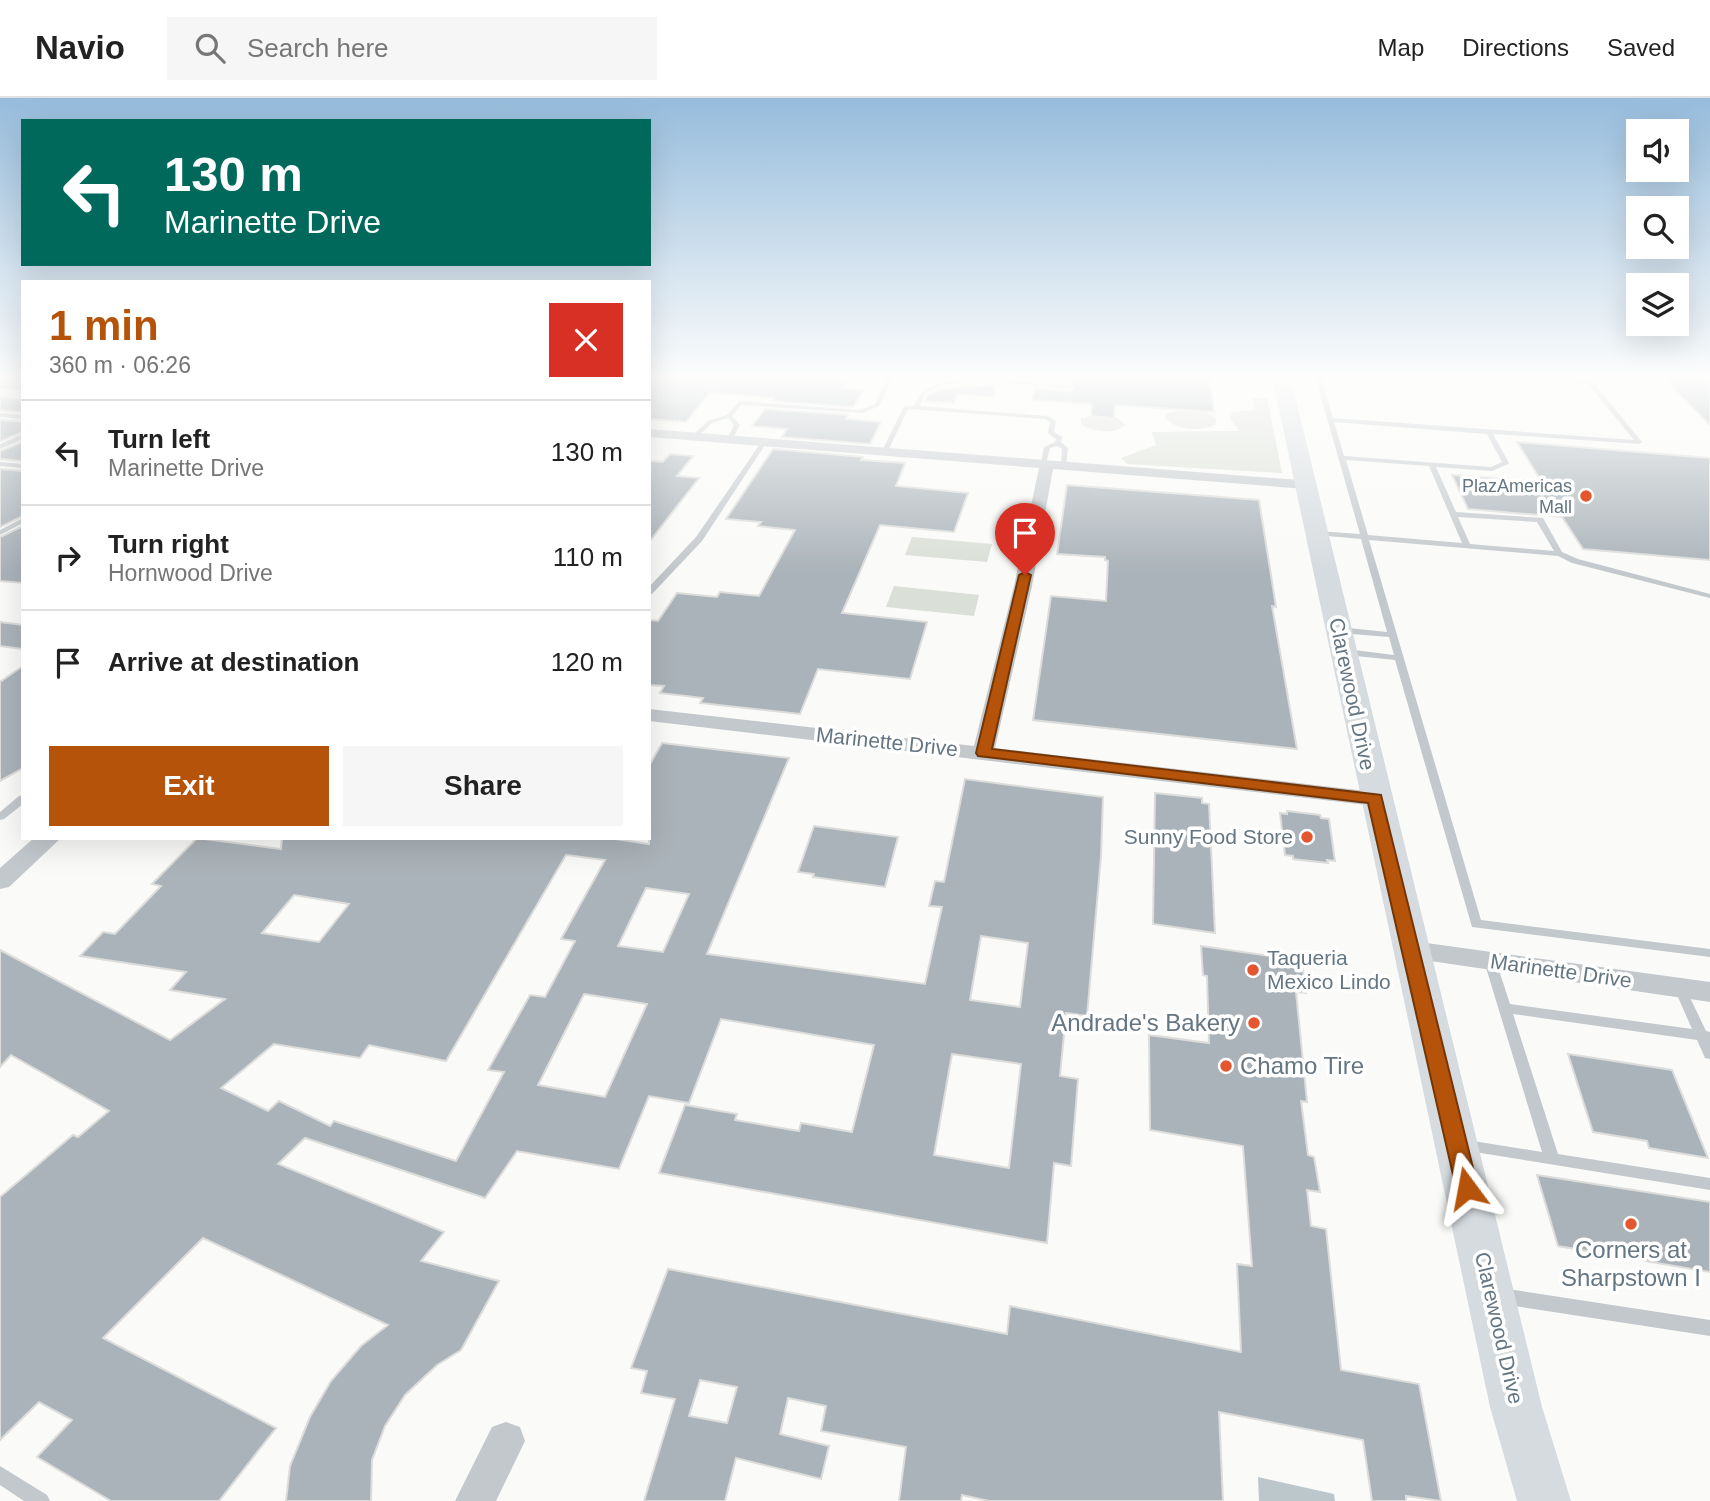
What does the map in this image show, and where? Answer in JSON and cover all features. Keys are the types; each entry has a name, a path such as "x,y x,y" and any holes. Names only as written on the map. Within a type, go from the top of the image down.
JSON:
{"street":[{"path":"758,441 1306,484"},
{"name":"Clarewood Drive","path":"1297,441 1516,1406 1544,1501"},
{"path":"984,753 1051,464"},
{"name":"Marinette Drive","path":"651,715 1376,799"},
{"path":"0,881 47,840"},
{"name":"Marinette Drive","path":"1412,950 1710,992"},
{"path":"475,1501 506,1441"}],"lane":[{"path":"885,451 890,441"},
{"path":"1337,441 1476,924 1710,953"},
{"path":"1342,458 1492,469 1506,463 1494,441"},
{"path":"651,590 699,539 764,442"},
{"path":"1058,443 1065,448 1051,464 1047,447 1058,443"},
{"path":"0,464 21,466"},
{"path":"1432,465 1467,546"},
{"path":"1453,514 1540,520 1559,554"},
{"path":"0,533 21,521"},
{"path":"1317,533 1559,554 1575,561 1710,596"},
{"path":"1340,641 1392,635"},
{"path":"1340,641 1399,658"},
{"path":"0,817 21,800"},
{"path":"1490,961 1552,1159"},
{"path":"1680,988 1706,1036 1710,1054"},
{"path":"1506,1008 1706,1036"},
{"path":"1457,1144 1710,1184"},
{"path":"1491,1294 1710,1328"},
{"path":"0,1475 41,1501"}],"shaded area":[{"path":"1155,441 1276,441 1282,473 1127,464 1121,458 1156,445"},
{"path":"912,537 992,544 987,562 905,555"},
{"path":"894,586 979,595 974,616 886,607"},
{"path":"1258,1477 1334,1494 1335,1501 1259,1501"}],"building":[{"path":"838,441 871,441 870,444"},
{"name":"PlazAmericas Mall","path":"1517,442 1710,458 1710,560 1583,549 1562,517 1468,509 1452,475 1542,482"},
{"path":"21,443 21,461 0,459 0,451"},
{"path":"773,449 905,463 896,486 968,493 954,532 880,525 842,613 927,622 910,679 818,669 800,714 700,703 703,698 660,693 664,686 651,685 651,620 658,621 677,593 717,597 720,592 759,596 795,530 758,526 761,522 726,519"},
{"path":"670,454 693,456 677,476 699,478 651,539 651,461 663,462"},
{"path":"0,469 21,471 21,517 0,527"},
{"path":"1067,485 1259,500 1276,607 1272,606 1297,749 1033,720 1051,596 1106,601 1108,561 1105,557 1057,554"},
{"path":"21,527 21,583 0,581 0,537"},
{"path":"0,622 21,625 21,649 0,646"},
{"path":"21,667 21,769 0,781 0,682"},
{"path":"662,743 789,758 707,954 925,984 942,907 929,906 935,881 944,882 965,779 1103,797 1101,856 1087,1016 1066,1013 1060,1076 1078,1079 1071,1166 1054,1163 1047,1243 659,1173 685,1105 737,1114 735,1120 799,1131 801,1123 852,1132 874,1045 721,1019 689,1103 649,1096 619,1169 517,1151 485,1198 305,1138 278,1164 444,1232 421,1261 499,1281 461,1350 437,1365 405,1395 385,1426 372,1460 371,1501 286,1501 290,1466 310,1417 331,1381 361,1346 388,1325 203,1238 103,1338 276,1428 219,1501 111,1501 37,1457 72,1420 39,1402 0,1440 0,1197 73,1135 78,1137 109,1111 11,1055 0,1067 0,950 170,1040 225,999 170,990 186,972 80,956 103,932 115,934 161,886 152,884 195,840 281,849 282,840 622,840 649,844 651,762","holes":["566,855 605,860 561,939 575,941 545,997 530,995 488,1070 504,1072 456,1161 334,1121 330,1126 279,1101 268,1111 221,1088 274,1044 360,1058 369,1045 446,1061","646,888 689,894 663,952 618,946","294,895 349,904 319,942 262,933","981,936 1028,943 1020,1007 970,1000","584,994 647,1004 605,1097 538,1085","952,1054 1021,1064 1009,1168 934,1155"]},
{"path":"1155,793 1202,798 1202,803 1209,804 1215,933 1153,924"},
{"name":"Sunny Food Store","path":"1287,811 1320,815 1321,818 1329,819 1335,861 1327,860 1328,863 1293,859 1293,856 1285,855 1280,813 1287,814"},
{"path":"814,826 898,837 885,887 813,877 814,874 798,872"},
{"path":"1201,946 1297,960 1302,964 1306,993 1296,992 1307,1102 1301,1101 1308,1155 1314,1157 1320,1192 1307,1190 1311,1226 1326,1229 1341,1370 1419,1384 1441,1501 1406,1496 1406,1501 1372,1501 1363,1440 1219,1412 1223,1501 989,1501 962,1495 961,1501 899,1501 906,1447 821,1431 826,1406 788,1398 780,1434 829,1446 821,1479 736,1458 725,1501 644,1501 675,1399 641,1393 647,1371 631,1368 668,1269 1007,1334 1010,1306 1241,1352 1237,1264 1252,1266 1243,1146 1150,1130 1149,1035 1209,1043 1207,976 1203,975","holes":["700,1380 737,1387 727,1423 689,1416"]},
{"path":"1568,1054 1672,1070 1708,1158 1649,1148 1647,1141 1593,1132"},
{"name":"Corners at Sharpstown I","path":"1537,1175 1710,1202 1710,1272 1558,1246"}],"place":[{"name":"PlazAmericas Mall","path":"1586,496"},
{"name":"Sunny Food Store","path":"1307,837"},
{"name":"Taqueria Mexico Lindo","path":"1253,970"},
{"name":"Andrade's Bakery","path":"1254,1023"},
{"name":"Chamo Tire","path":"1226,1066"},
{"name":"Corners at Sharpstown I","path":"1631,1224"}],"route":[{"path":"1025,575 984,753 1376,799 1467,1188"}]}
